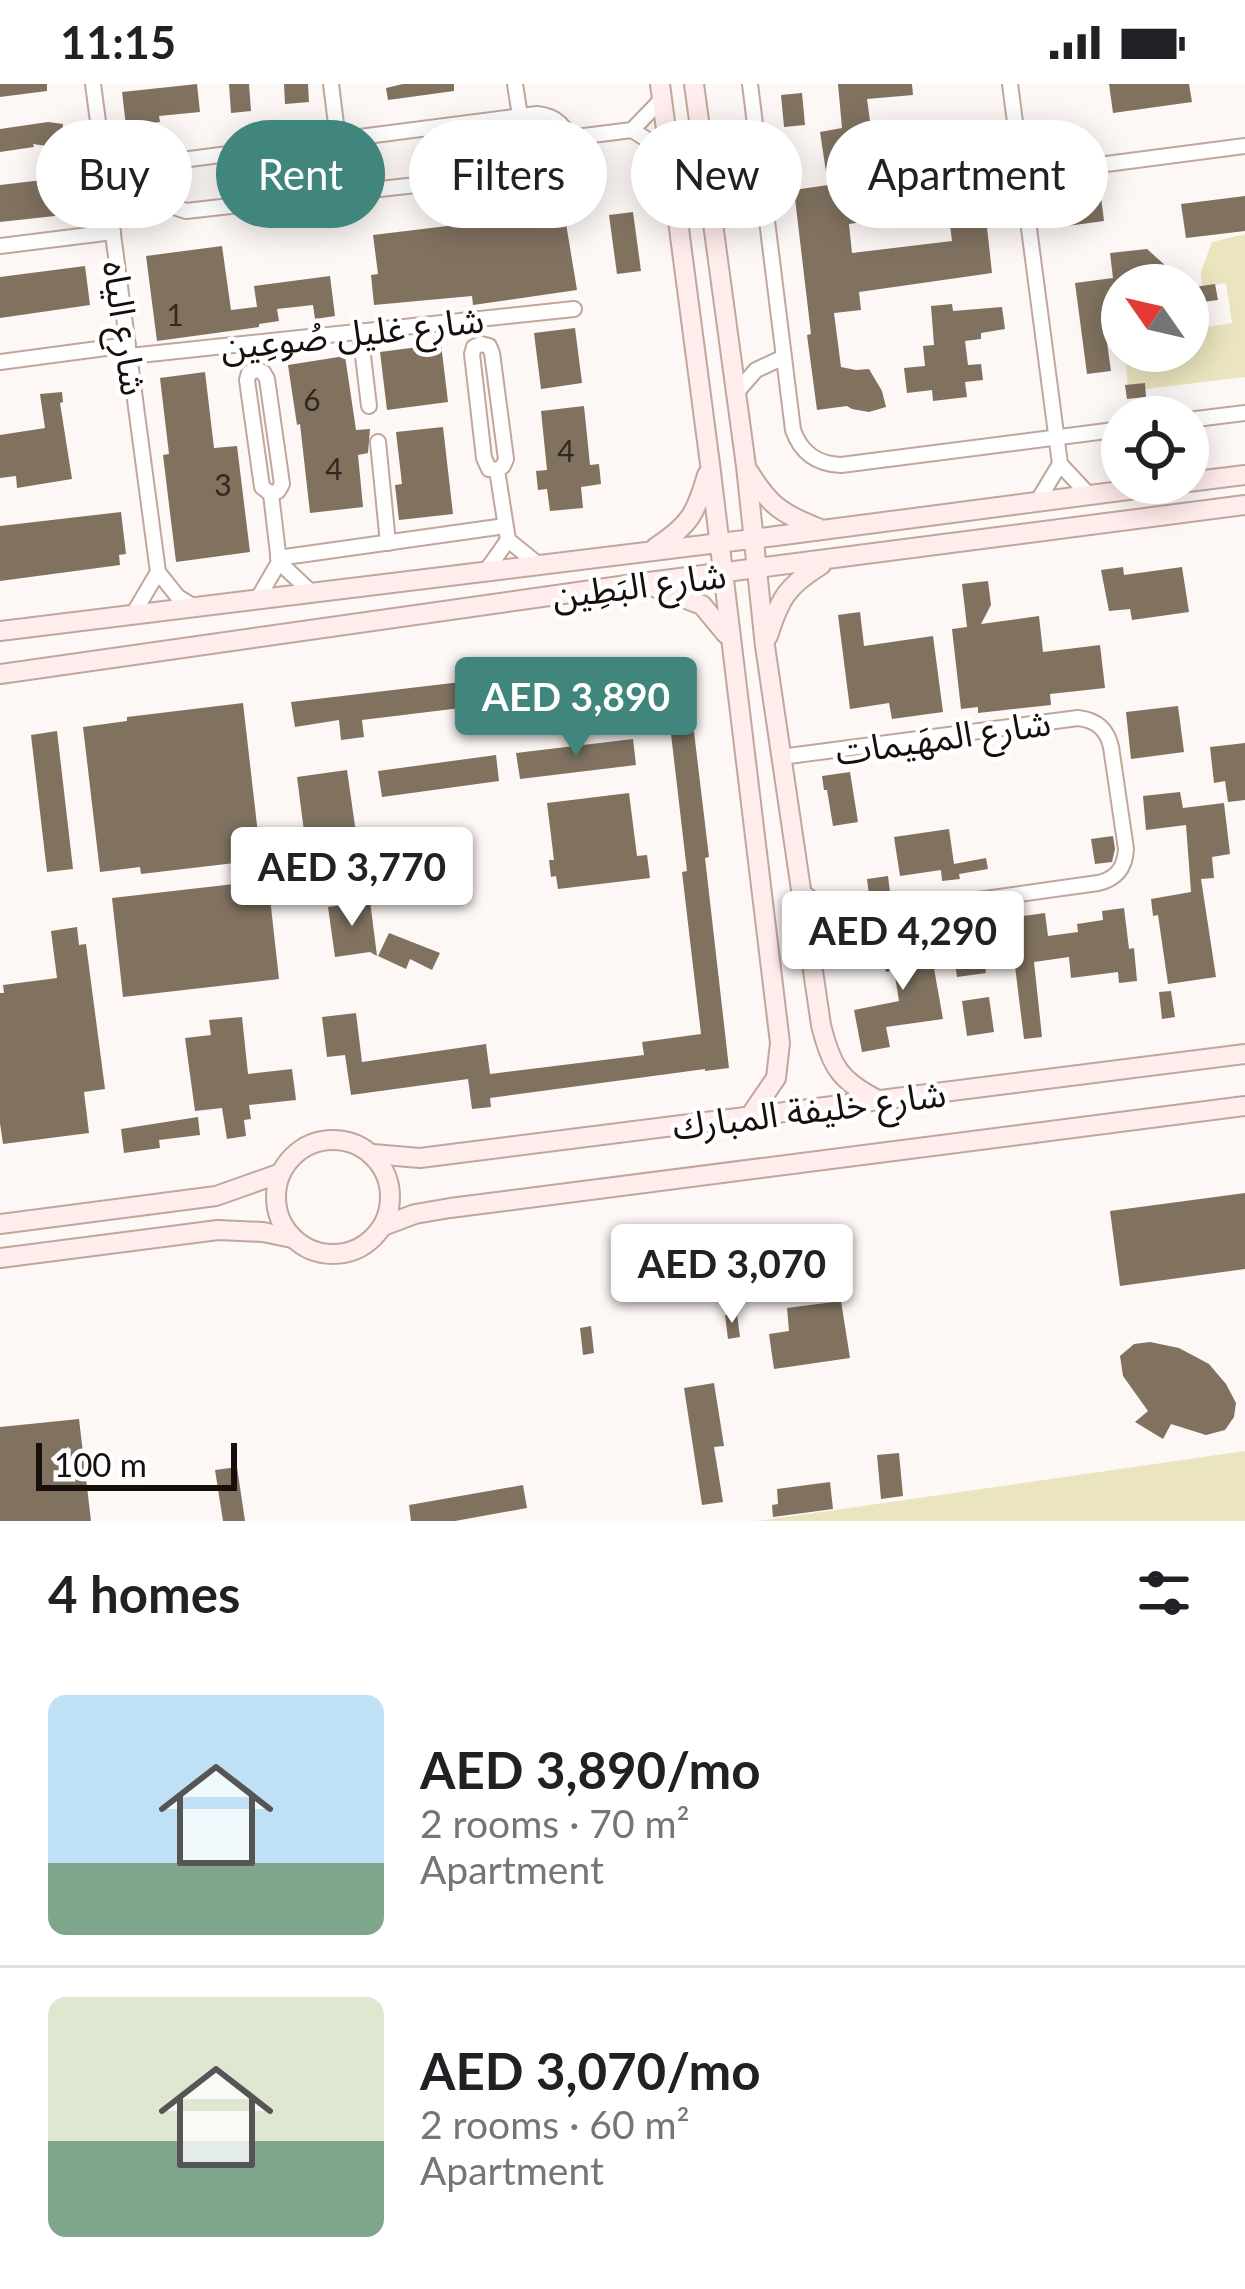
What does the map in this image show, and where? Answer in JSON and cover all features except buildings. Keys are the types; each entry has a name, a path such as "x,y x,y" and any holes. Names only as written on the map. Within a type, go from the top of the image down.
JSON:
{"main road":[{"path":"694,84 746,466 765,646 821,1025 829,1055 848,1083 878,1100"},
{"path":"680,228 780,1043 776,1078 750,1116"},
{"path":"649,551 691,520 710,464"},
{"path":"746,466 777,509 822,530"},
{"name":"شارع البَطِين","path":"1209,480 1245,475"},
{"name":"شارع البَطِين","path":"0,631 1101,494"},
{"name":"شارع البَطِين","path":"0,670 1242,508"},
{"path":"765,646 787,591 832,559"},
{"path":"641,583 702,605 730,641"},
{"name":"شارع خليفة المبارك","path":"373,1154 420,1158 1245,1054"},
{"name":"شارع خليفة المبارك","path":"382,1226 433,1210 1245,1106"},
{"path":"0,1258 218,1230 263,1232 292,1238 317,1252 347,1252 361,1247 382,1226 391,1202 387,1176 373,1154 349,1141 322,1140 298,1151 277,1186 278,1214 292,1238"},
{"path":"0,1224 216,1196 281,1173"}],"street":[{"name":"شارع الياه","path":"93,84 98,120"},
{"path":"331,84 336,120"},
{"path":"515,84 520,116"},
{"path":"750,84 795,438 812,457 841,466 1101,432"},
{"path":"1010,84 1015,120"},
{"path":"639,120 661,91"},
{"path":"385,134 520,116 554,120"},
{"path":"1108,164 1245,146"},
{"path":"192,210 409,186"},
{"name":"شارع الياه","path":"112,228 158,572"},
{"path":"1029,228 1060,464 1089,495"},
{"path":"0,246 113,232"},
{"name":"شارع غليل صُوعِين","path":"0,362 251,343 574,309"},
{"path":"477,319 481,344 472,354 484,458 486,466 496,470 506,533 486,572"},
{"path":"360,332 369,406"},
{"path":"251,343 256,370 267,379 282,484 271,494 279,560 257,600"},
{"path":"736,393 756,370 784,357"},
{"path":"1209,417 1245,413"},
{"path":"378,442 388,543"},
{"path":"1037,502 1060,464"},
{"path":"279,560 388,543 506,533 539,565"},
{"path":"279,560 312,593"},
{"path":"132,616 158,572 178,597 196,608"},
{"name":"شارع المهَيمات","path":"781,757 1078,718 1097,724 1110,740 1126,849 1125,861 1114,876 1098,883 842,919"},
{"path":"800,891 842,919 809,950"}],"shaded area":[{"path":"1245,234 1245,377 1128,391 1127,372 1209,372 1209,327 1232,323 1226,283 1209,286 1209,264 1204,264 1212,242"},
{"path":"1245,1451 1245,1521 758,1521"}]}
